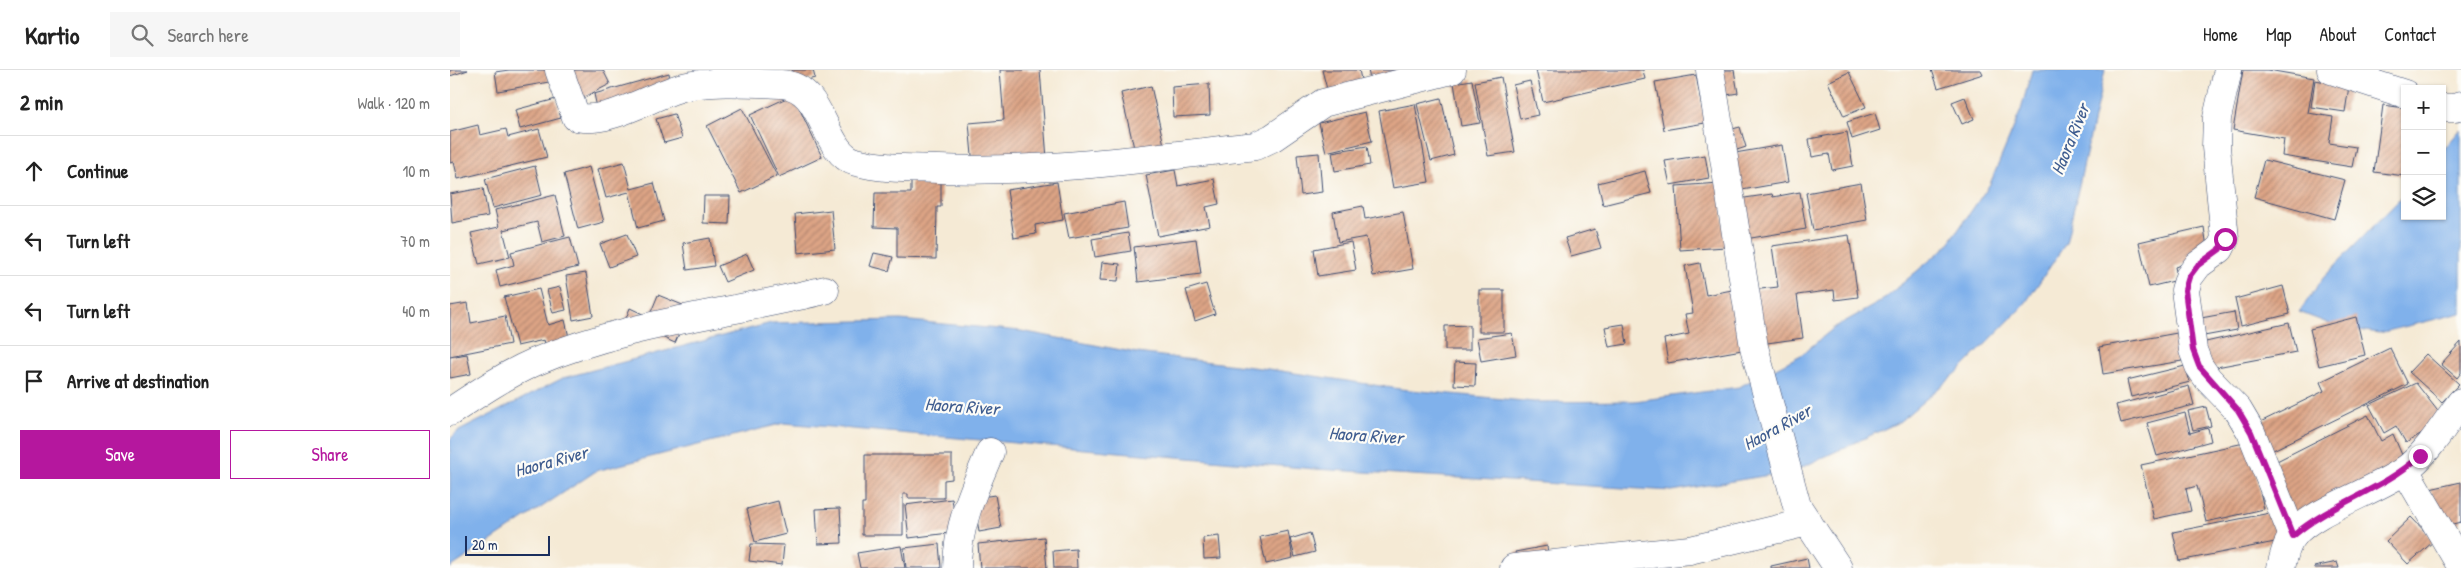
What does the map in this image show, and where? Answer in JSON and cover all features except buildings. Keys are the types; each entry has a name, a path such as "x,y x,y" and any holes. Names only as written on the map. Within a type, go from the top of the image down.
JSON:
{"street":[{"path":"559,70 572,111 576,117 584,119 607,115 709,76 783,84 798,88 810,99 839,148 853,160 876,167 972,170 1100,163 1255,146 1272,138 1323,103 1452,70"},
{"path":"1710,70 1754,347 1802,514 1838,568"},
{"path":"2228,70 2218,118 2216,146 2225,239 2220,249 2198,265 2189,277 2185,290 2191,336 2199,366 2238,410 2251,432 2293,536"},
{"path":"2332,70 2401,93"},
{"path":"2446,108 2455,108 2461,105"},
{"path":"450,412 481,391 534,363 583,344 667,322 764,305 825,290"},
{"path":"2282,568 2283,557 2293,536 2309,522 2405,470 2426,449 2461,402"},
{"path":"957,568 957,555 966,507 990,452"},
{"path":"2405,470 2461,566"},
{"path":"1514,568 1692,559 1802,514"}],"water":[{"name":"Haora River","path":"2032,70 2105,70 2066,243 2024,305 1960,370 1899,422 1794,471 1672,491 1315,469 784,423 596,471 450,568 450,439 457,432 563,378 771,323 900,320 1021,331 1137,353 1268,369 1400,389 1534,402 1635,401 1739,387 1801,355 1835,327 1880,302 1947,246 1990,184 2021,110"},
{"path":"2461,129 2461,313 2379,333 2338,327 2299,312 2324,277 2401,198 2401,220 2446,220 2446,146"}],"route":[{"path":"2225,239 2220,249 2213,256 2198,265 2189,277 2185,290 2193,350 2199,366 2208,379 2238,410 2251,432 2293,536 2309,522 2405,470 2420,456"}]}
